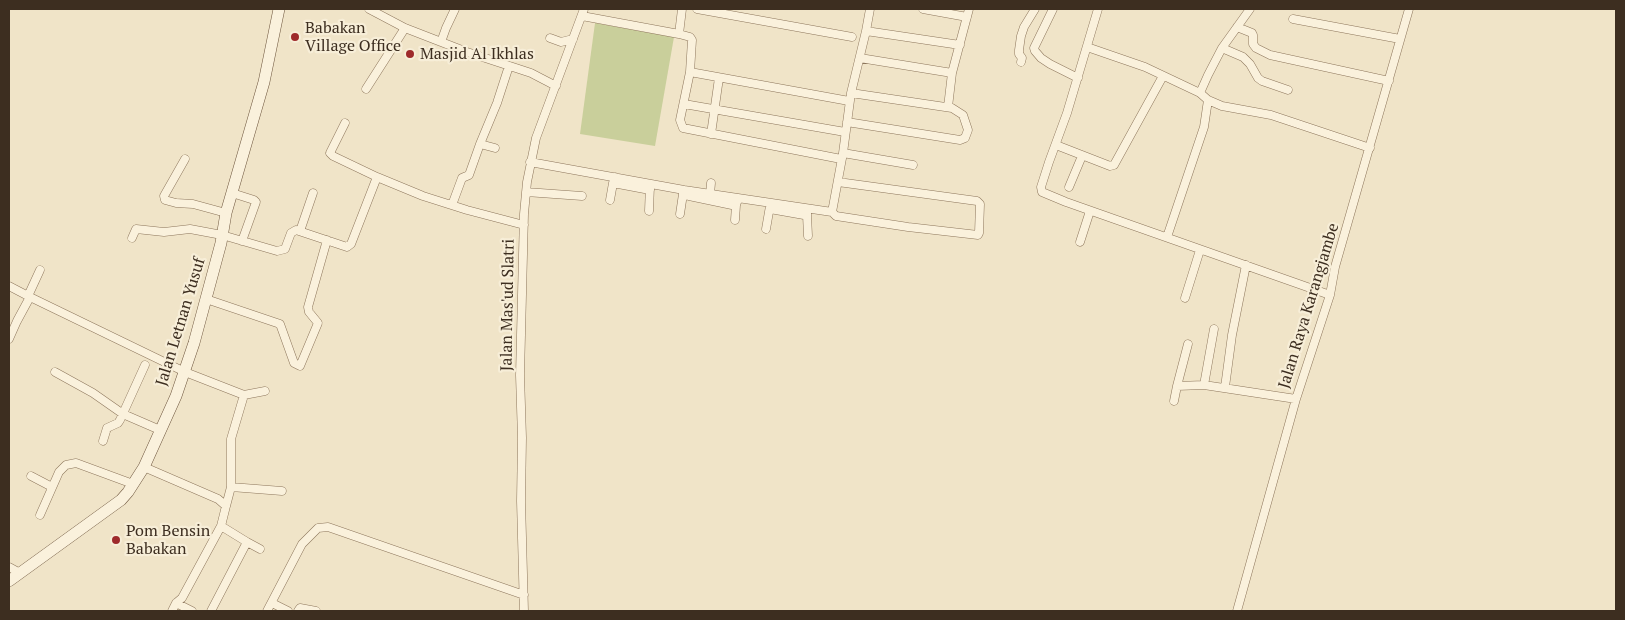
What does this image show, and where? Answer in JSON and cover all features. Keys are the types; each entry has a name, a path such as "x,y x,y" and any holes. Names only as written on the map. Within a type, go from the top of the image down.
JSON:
{"street":[{"name":"Jalan Letnan Yusuf","path":"9,581 121,500 144,467 185,372 206,299 226,212 266,74 279,9"},
{"path":"369,9 405,28 531,73 556,86"},
{"path":"441,42 456,9"},
{"path":"679,34 682,9"},
{"path":"697,9 852,37"},
{"path":"832,212 850,97 870,9"},
{"path":"923,9 968,13 952,73 948,107"},
{"path":"1022,62 1019,54 1024,27 1035,9"},
{"path":"1034,48 1053,9"},
{"path":"1098,9 1078,78 1056,145 1048,162 1041,188 1042,192 1090,211 1330,295"},
{"path":"1200,93 1222,48 1250,9"},
{"name":"Jalan Raya Karangjambe","path":"1237,611 1296,400 1330,295 1336,267 1409,9"},
{"path":"583,12 688,36 692,40 690,72 680,120 684,128 842,156 913,165"},
{"name":"Jalan Mas'ud Slatri","path":"524,611 520,375 526,192 530,162 536,138 583,12"},
{"path":"1293,19 1400,39"},
{"path":"1237,27 1252,33 1253,44 1256,48 1270,55 1389,82"},
{"path":"366,89 405,28"},
{"path":"866,31 960,45"},
{"path":"550,38 561,42 573,38"},
{"path":"1020,44 1034,48 1041,58 1078,78"},
{"path":"1087,47 1146,67 1200,93 1208,100 1222,106 1270,115 1370,148"},
{"path":"1222,48 1243,57 1262,81 1288,90"},
{"path":"860,58 952,73"},
{"path":"452,205 462,178 469,176 509,66"},
{"path":"690,72 850,97 948,107 955,109 965,118 968,130 967,136 964,139 847,122"},
{"path":"1056,145 1110,166 1114,165 1163,76"},
{"path":"711,134 720,78"},
{"path":"1167,237 1202,137 1208,100"},
{"path":"684,104 845,132"},
{"path":"345,123 330,153 333,156 423,196 492,218 524,225"},
{"path":"480,144 495,148"},
{"path":"1069,186 1082,156"},
{"path":"185,159 164,196 164,200 193,204 226,212"},
{"path":"530,162 650,187 710,194 737,202"},
{"path":"132,238 137,228 164,232 190,229 222,235 280,251 286,247 292,231 300,231 347,247 350,244 377,177"},
{"path":"610,200 614,180"},
{"path":"684,192 693,198 807,212 832,212 836,216 908,227 978,235 979,233 980,204 977,201 838,182"},
{"path":"710,194 711,183"},
{"path":"649,211 650,187"},
{"path":"526,192 582,196"},
{"path":"680,214 684,192"},
{"path":"232,193 256,202 242,241"},
{"path":"300,231 313,193"},
{"path":"735,220 737,202"},
{"path":"766,229 770,206"},
{"path":"1080,242 1090,211"},
{"path":"807,212 808,236"},
{"path":"206,299 282,325 294,362 300,366 318,323 309,312 308,307 327,240"},
{"path":"1185,298 1200,250"},
{"path":"1224,387 1246,265"},
{"path":"9,338 40,270"},
{"path":"9,286 185,372 244,395 264,391"},
{"path":"1204,385 1214,329"},
{"path":"1174,401 1188,344"},
{"path":"103,441 106,428 118,423 123,414 145,365"},
{"path":"55,372 93,393 123,414 160,430"},
{"path":"1177,386 1204,385 1224,387 1296,400"},
{"path":"172,611 176,603 182,598 221,526 232,487 231,439 244,395"},
{"path":"40,515 63,466 76,463 133,484"},
{"path":"144,467 218,499 226,506"},
{"path":"31,476 52,487"},
{"path":"232,487 282,491"},
{"path":"221,526 260,549"},
{"path":"268,611 302,544 318,528 328,528 524,595"},
{"path":"211,611 247,542"},
{"path":"9,567 20,573"},
{"path":"176,603 192,611"},
{"path":"272,603 288,611"},
{"path":"298,611 300,608 316,611"}],"green space":[{"path":"595,23 674,37 655,146 580,134"}],"place":[{"name":"Babakan Village Office","path":"295,37"},
{"name":"Masjid Al Ikhlas","path":"410,54"},
{"name":"Pom Bensin Babakan","path":"116,540"}]}
